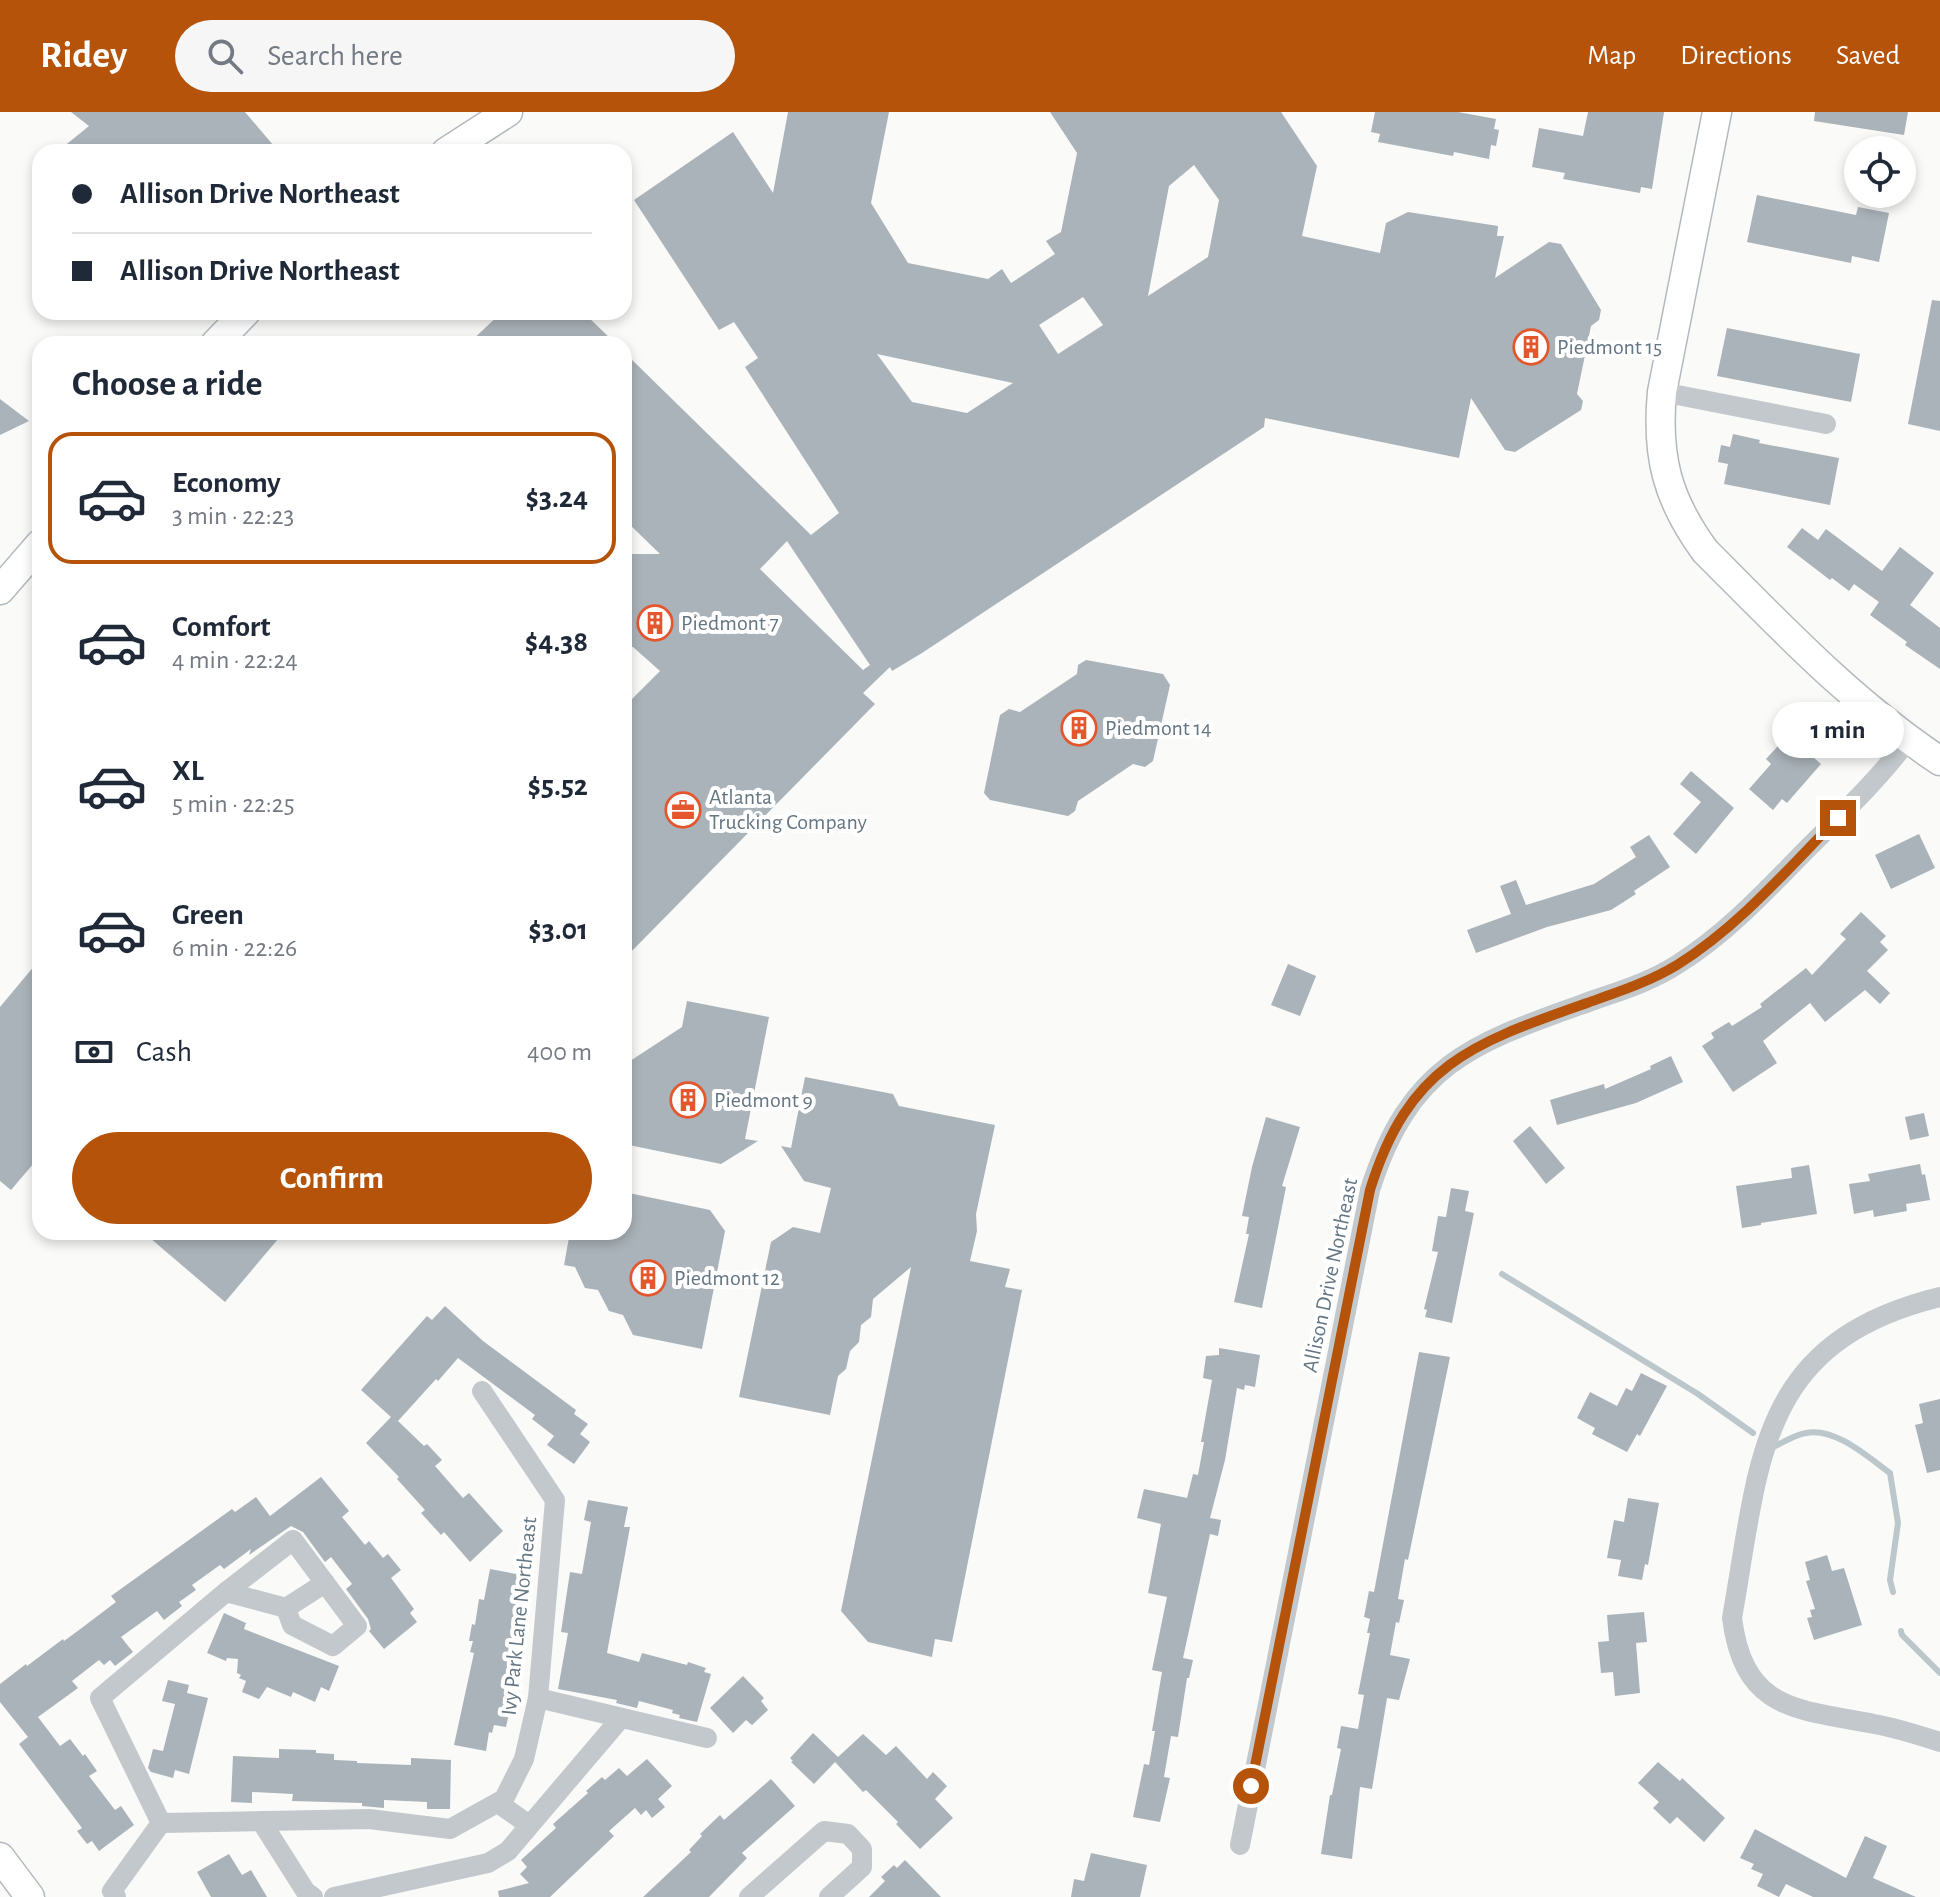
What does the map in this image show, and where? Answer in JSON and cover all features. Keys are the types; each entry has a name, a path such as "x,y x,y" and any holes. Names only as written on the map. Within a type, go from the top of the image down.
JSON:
{"street":[{"path":"458,144 508,112"},
{"path":"1717,112 1662,392 1659,422 1667,480 1689,529 1705,551 1829,675 1908,740 1940,761"},
{"path":"223,336 238,320"},
{"path":"1662,392 1826,424"},
{"path":"0,590 32,553"},
{"name":"Allison Drive Northeast","path":"1240,1845 1370,1190 1397,1123 1430,1081 1476,1046 1507,1031 1640,984 1674,967 1707,945 1877,779 1908,740"},
{"path":"1940,1297 1880,1315 1857,1327 1821,1355 1788,1395 1772,1424 1759,1466 1732,1618 1735,1643 1745,1666 1760,1686 1779,1702 1807,1713 1875,1724 1940,1742"},
{"name":"Ivy Park Lane Northeast","path":"161,1823 369,1819 450,1829 504,1799 524,1759 538,1698 555,1500 482,1391"},
{"path":"116,1897 112,1891 161,1823 100,1698 293,1540 357,1626 333,1646 292,1625 286,1608"},
{"path":"226,1592 286,1608 325,1583"},
{"path":"538,1698 707,1738"},
{"path":"334,1897 488,1863 508,1851 621,1718"},
{"path":"498,1803 529,1825"},
{"path":"261,1821 306,1892 313,1897"},
{"path":"749,1897 824,1831 848,1834 862,1849 862,1867 829,1897"},
{"path":"0,1857 30,1897"}],"building":[{"path":"71,112 245,112 272,144 67,144 89,126"},
{"path":"788,112 889,112 871,203 908,263 988,279 1002,269 1011,283 1055,254 1046,241 1061,232 1077,153 1050,112 1281,112 1317,166 1302,236 1380,253 1386,223 1408,212 1498,226 1497,236 1504,236 1495,278 1549,242 1561,244 1601,310 1599,320 1591,326 1577,394 1583,401 1581,410 1515,452 1505,450 1471,398 1459,458 1265,418 1264,427 922,653 892,671 890,667 863,693 875,704 632,951 632,699 660,671 632,647 632,554 660,554 632,527 632,360 811,535 839,513 745,367 758,358 734,322 719,330 634,200 733,132 773,193","holes":["1194,165 1219,200 1208,257 1148,296 1169,186","1083,297 1103,325 1058,354 1039,325","877,354 1013,383 967,413 912,402","787,541 870,665 863,670 760,569"]},
{"path":"1375,112 1458,112 1496,119 1494,129 1499,130 1496,146 1491,145 1489,159 1454,152 1453,156 1378,142 1380,134 1371,132"},
{"path":"1588,112 1664,112 1652,189 1641,187 1640,193 1563,179 1565,173 1532,167 1539,128 1583,136"},
{"path":"1815,112 1908,112 1904,135 1814,121"},
{"path":"1757,195 1856,215 1858,208 1889,213 1879,262 1852,256 1851,263 1747,242"},
{"path":"1932,300 1940,301 1940,431 1908,424"},
{"path":"494,320 591,320 608,336 476,336"},
{"path":"1727,328 1860,354 1851,402 1717,376"},
{"path":"0,399 29,421 0,435"},
{"path":"1733,434 1760,440 1759,443 1839,458 1830,505 1724,484 1728,464 1718,462 1721,445 1730,447"},
{"path":"1802,528 1818,540 1826,529 1882,571 1900,547 1934,573 1910,605 1940,628 1940,669 1870,615 1879,602 1854,584 1849,591 1832,578 1830,580 1787,547"},
{"name":"Piedmont 14","path":"1086,660 1163,674 1170,685 1153,761 1145,767 1133,764 1078,801 1075,811 1068,816 990,800 984,793 1000,715 1009,709 1020,712 1077,674 1078,665"},
{"path":"1788,735 1821,764 1787,803 1782,799 1773,810 1749,789 1771,764 1766,759"},
{"path":"1691,771 1734,808 1696,854 1673,834 1701,802 1680,784"},
{"path":"1919,834 1935,868 1891,889 1875,855"},
{"path":"1649,835 1670,867 1634,891 1636,894 1611,910 1547,927 1476,953 1467,930 1511,914 1500,886 1516,880 1526,905 1594,884 1636,857 1630,847"},
{"path":"1861,912 1886,936 1880,942 1888,950 1867,971 1890,993 1880,1004 1865,990 1825,1022 1810,1003 1763,1041 1777,1063 1733,1092 1702,1046 1714,1038 1711,1033 1729,1022 1732,1026 1762,1007 1760,1004 1806,968 1812,975 1846,939 1840,934"},
{"path":"1288,964 1316,976 1300,1016 1271,1005"},
{"path":"32,969 32,1165 11,1190 0,1181 0,1007"},
{"name":"Piedmont 9","path":"687,1001 769,1017 745,1139 758,1141 721,1164 632,1146 632,1060 682,1027"},
{"path":"1671,1056 1683,1082 1636,1103 1557,1125 1550,1100 1604,1084 1605,1089 1651,1069 1650,1066"},
{"path":"805,1077 893,1094 899,1106 995,1125 976,1214 977,1231 970,1261 1010,1269 1005,1287 1022,1290 952,1642 935,1639 932,1657 868,1642 841,1611 911,1267 873,1299 871,1317 861,1325 859,1342 850,1351 846,1369 838,1376 830,1415 739,1397 771,1242 793,1227 820,1233 831,1188 804,1181 781,1146 791,1148"},
{"path":"1924,1113 1929,1136 1910,1140 1905,1117"},
{"path":"1266,1117 1300,1127 1282,1186 1286,1187 1262,1308 1234,1302 1249,1234 1246,1234 1249,1217 1242,1216"},
{"path":"1530,1126 1565,1168 1546,1184 1513,1141"},
{"path":"1920,1164 1930,1200 1906,1204 1907,1211 1874,1217 1873,1210 1854,1214 1849,1184 1870,1181 1868,1174"},
{"path":"1809,1165 1817,1214 1742,1228 1736,1186 1792,1178 1791,1168"},
{"path":"1451,1188 1469,1191 1465,1211 1474,1213 1452,1323 1425,1317 1427,1310 1424,1309 1438,1252 1432,1251 1438,1216 1446,1217"},
{"name":"Piedmont 12","path":"632,1194 710,1210 725,1231 702,1349 633,1335 623,1315 609,1311 598,1290 585,1288 575,1267 564,1265 569,1240 632,1240"},
{"path":"152,1240 277,1240 225,1302"},
{"path":"445,1306 483,1341 576,1410 574,1414 588,1424 580,1434 590,1442 574,1464 547,1445 554,1436 532,1419 535,1415 458,1358 438,1381 436,1379 398,1421 442,1460 435,1466 463,1498 469,1493 503,1531 470,1562 444,1532 441,1535 421,1513 425,1510 366,1443 391,1417 361,1390 427,1316 432,1320"},
{"path":"1219,1348 1260,1355 1255,1387 1245,1385 1244,1390 1237,1388 1225,1460 1210,1518 1221,1520 1218,1536 1210,1534 1183,1658 1193,1660 1187,1678 1178,1737 1171,1736 1164,1777 1170,1778 1160,1822 1133,1817 1144,1764 1149,1765 1155,1731 1152,1731 1162,1672 1152,1670 1167,1597 1148,1593 1161,1524 1137,1518 1144,1489 1187,1498 1193,1474 1198,1475 1204,1442 1201,1442 1212,1380 1203,1378 1206,1356 1219,1355"},
{"path":"1419,1352 1450,1357 1408,1560 1405,1559 1398,1599 1404,1600 1390,1655 1410,1659 1399,1700 1387,1698 1372,1789 1360,1787 1352,1859 1321,1854 1341,1749 1337,1748 1341,1726 1358,1729 1364,1695 1358,1694 1370,1633 1367,1633 1370,1619 1364,1617 1369,1591 1374,1592"},
{"path":"1641,1373 1667,1386 1640,1436 1637,1434 1627,1452 1592,1434 1595,1428 1577,1418 1590,1392 1617,1406 1626,1388 1632,1391"},
{"path":"1940,1399 1940,1470 1927,1473 1915,1425 1923,1423 1919,1404"},
{"path":"321,1477 349,1511 342,1517 365,1545 369,1541 383,1558 388,1554 401,1570 391,1578 414,1609 410,1613 417,1622 384,1649 369,1631 368,1619 346,1589 352,1584 331,1557 325,1562 303,1532 291,1526 224,1569 220,1565 192,1585 196,1590 179,1602 182,1606 164,1620 157,1611 121,1637 133,1652 115,1666 110,1660 104,1665 99,1660 72,1681 78,1688 38,1717 60,1746 70,1739 83,1756 85,1754 97,1771 89,1776 115,1810 121,1806 134,1825 99,1851 92,1841 87,1844 77,1831 82,1828 19,1744 28,1737 0,1702 0,1684 79,1630 116,1602 111,1596 232,1509 235,1512 256,1497 270,1516"},
{"path":"1628,1498 1659,1503 1648,1565 1645,1564 1642,1580 1618,1576 1621,1560 1607,1558 1614,1520 1624,1522"},
{"path":"588,1500 628,1507 624,1527 630,1527 607,1653 639,1662 642,1653 706,1668 704,1672 711,1674 697,1722 679,1718 680,1715 672,1713 673,1710 639,1701 637,1708 616,1703 617,1700 558,1689 568,1633 561,1632 570,1572 582,1574 591,1522 584,1520"},
{"path":"1827,1555 1832,1571 1844,1568 1862,1625 1814,1640 1807,1618 1812,1617 1810,1610 1815,1609 1806,1581 1810,1580 1805,1562"},
{"path":"490,1569 532,1577 519,1643 512,1642 504,1684 515,1686 506,1727 494,1725 492,1733 489,1732 486,1751 454,1745 474,1653 470,1652 473,1641 469,1641 472,1624 475,1625 479,1599 484,1600"},
{"path":"1644,1612 1647,1642 1636,1643 1640,1693 1615,1696 1613,1672 1601,1673 1598,1642 1609,1641 1607,1615"},
{"path":"224,1613 246,1623 244,1629 339,1666 329,1691 321,1687 315,1702 293,1692 291,1697 267,1687 259,1699 242,1692 246,1681 239,1678 241,1675 237,1673 238,1659 227,1658 226,1661 207,1653"},
{"path":"743,1676 764,1698 761,1701 768,1710 752,1725 746,1720 733,1733 710,1708"},
{"path":"168,1680 189,1685 187,1693 208,1698 189,1774 175,1770 173,1778 151,1772 148,1768 153,1749 163,1751 175,1704 162,1701"},
{"path":"813,1733 838,1757 863,1734 886,1755 896,1746 927,1779 933,1772 947,1786 935,1799 953,1818 920,1849 896,1824 898,1822 866,1790 863,1792 835,1762 814,1784 791,1762 790,1758"},
{"path":"279,1749 316,1750 316,1753 334,1754 334,1760 357,1763 411,1765 411,1758 451,1760 450,1809 427,1809 427,1802 384,1800 384,1808 362,1806 362,1803 292,1801 293,1794 252,1792 252,1803 231,1802 233,1756 279,1758"},
{"path":"647,1759 672,1786 658,1799 665,1807 652,1818 646,1810 641,1815 635,1808 609,1831 614,1836 550,1897 499,1897 498,1891 529,1883 520,1874 527,1867 521,1860 556,1828 553,1824 588,1793 586,1791 619,1768 627,1776"},
{"path":"1658,1762 1680,1781 1682,1778 1725,1818 1704,1842 1677,1817 1670,1824 1653,1808 1659,1802 1638,1783"},
{"path":"771,1779 795,1806 742,1853 747,1858 709,1897 643,1897 691,1852 689,1850 702,1836 700,1834 720,1815 724,1820"},
{"path":"1755,1829 1846,1878 1865,1836 1887,1846 1873,1878 1916,1897 1813,1897 1786,1884 1779,1897 1757,1886 1763,1874 1751,1869 1754,1864 1740,1858"},
{"path":"1091,1853 1147,1865 1140,1897 1071,1897 1074,1879 1084,1881"},
{"path":"229,1854 242,1875 251,1870 267,1897 211,1897 197,1872"},
{"path":"905,1860 941,1897 869,1897 885,1881 881,1877"}],"waterway":[{"path":"1502,1274 1698,1394 1753,1433"},
{"path":"1771,1448 1802,1434 1828,1434 1851,1445 1890,1473 1898,1523 1890,1580 1893,1592"},
{"path":"1901,1631 1940,1673"}],"place":[{"name":"Piedmont 15","path":"1531,347"},
{"name":"Piedmont 7","path":"655,623"},
{"name":"Piedmont 14","path":"1079,728"},
{"name":"Atlanta Trucking Company","path":"683,810"},
{"name":"Piedmont 9","path":"688,1100"},
{"name":"Piedmont 12","path":"648,1278"}],"route":[{"path":"1251,1786 1370,1190 1397,1123 1430,1081 1476,1046 1507,1031 1640,984 1674,967 1707,945 1838,818"}]}
